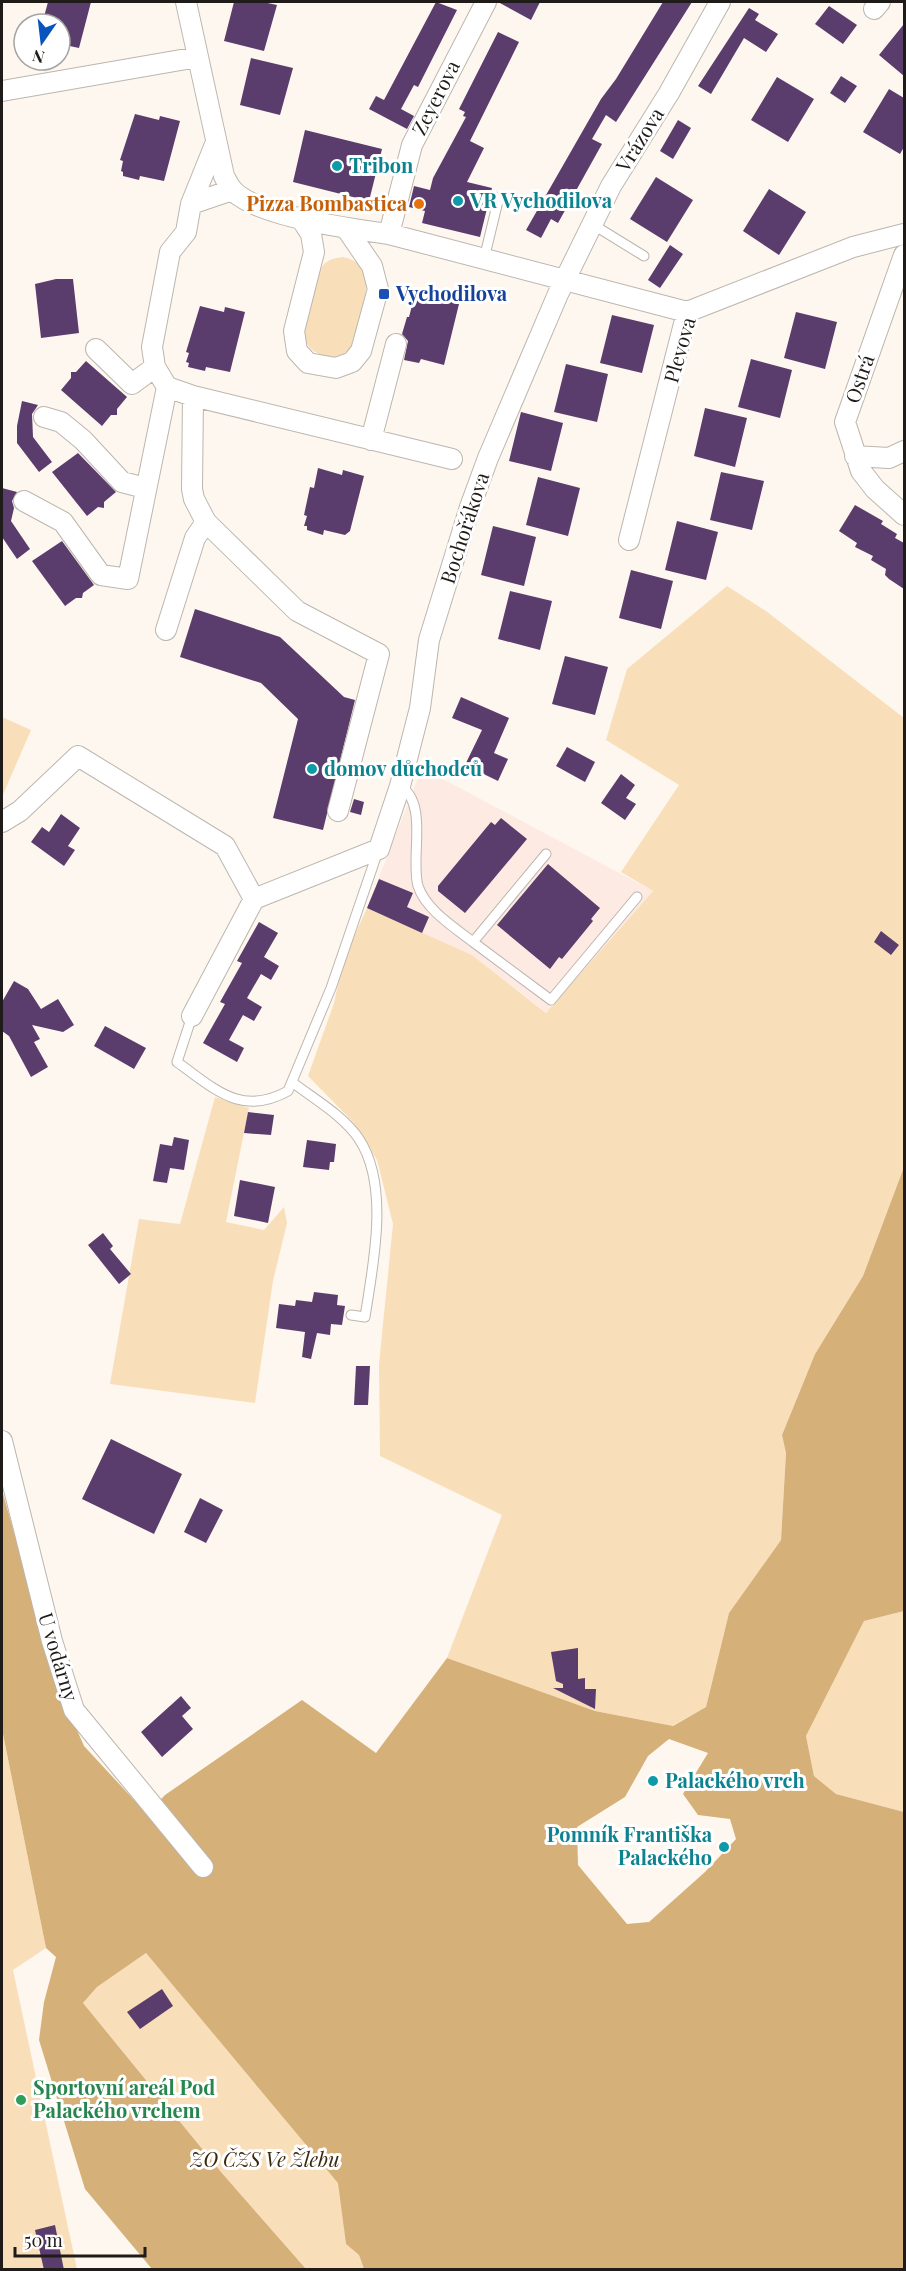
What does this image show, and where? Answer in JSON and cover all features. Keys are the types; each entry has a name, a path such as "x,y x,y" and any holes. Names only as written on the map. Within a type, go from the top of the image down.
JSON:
{"street":[{"path":"186,2 224,176 232,190 256,204 300,217 346,228 389,234 687,312"},
{"name":"Zeyerova","path":"389,234 412,145 486,2"},
{"name":"Vrázova","path":"564,280 611,186 669,93 720,2"},
{"path":"2,91 198,57"},
{"path":"216,142 191,204 186,232 170,252 152,347 155,367 167,387 193,396 452,459"},
{"path":"191,204 232,190"},
{"path":"300,217 311,234 314,252 294,331 297,351 308,363 336,368 352,362 361,351 378,289 372,266 346,228"},
{"name":"Plevova","path":"629,540 687,312 853,247 904,234"},
{"name":"Ostrá","path":"904,255 845,422 861,471 875,489 904,515"},
{"name":"Bochořákova","path":"379,849 400,786 420,708 429,640 470,507 564,280"},
{"path":"371,440 396,344"},
{"path":"96,349 132,384 155,367"},
{"path":"24,501 63,522 101,575 128,579 167,387"},
{"path":"193,396 192,489 194,500 206,522 297,611 379,654 338,811"},
{"path":"44,417 61,422 122,482 145,488"},
{"path":"855,456 889,458 904,451"},
{"path":"166,630 195,538 206,522"},
{"path":"2,822 20,811 78,756 225,846 254,899"},
{"path":"192,1016 254,899 379,849"},
{"name":"U vodárny","path":"2,1441 52,1641 75,1710 203,1868"}],"lane":[{"path":"484,259 499,197"},
{"path":"592,224 644,256"},
{"path":"400,786 407,790 415,804 418,886 428,903 473,942 551,1000 637,897"},
{"path":"192,1016 177,1062 218,1092 251,1104 275,1098 288,1091 331,988 379,849"},
{"path":"473,942 546,854"},
{"path":"292,1082 332,1113 358,1138 367,1155 374,1181 375,1250 365,1317 351,1315"}],"shaded area":[{"path":"422,768 653,891 547,1013 472,955 367,908"},
{"path":"904,1167 904,1611 864,1621 806,1736 814,1776 836,1794 904,1812 904,2269 364,2269 359,2255 346,2244 338,2183 146,1953 97,1987 83,2003 221,2172 306,2269 152,2269 85,2189 39,2040 44,2002 56,1957 46,1948 2,1729 2,1490 57,1685 84,1746 147,1814 165,1795 302,1700 376,1753 447,1658 595,1711 673,1726 706,1707 729,1613 781,1540 786,1453 782,1435 815,1354 863,1276","holes":["669,1739 708,1753 683,1794 698,1815 730,1819 736,1839 705,1872 649,1922 627,1924 578,1865 577,1827 625,1797 648,1756"]}],"green space":[{"path":"343,257 354,261 361,267 365,274 366,291 353,344 343,354 326,357 313,351 306,343 305,323 313,288 321,268 329,261"},
{"path":"727,586 766,611 904,718 904,1167 863,1276 815,1354 782,1435 786,1453 781,1540 729,1613 706,1707 672,1726 595,1711 447,1658 502,1515 380,1456 379,1364 393,1224 377,1160 353,1122 308,1076 334,1003 343,961 367,908 472,955 546,1013 653,891 621,872 679,785 606,740 627,669"},
{"path":"2,717 31,730 2,797"},
{"path":"215,1097 249,1108 226,1222 264,1230 284,1207 287,1223 273,1281 255,1403 110,1384 139,1219 180,1224"},
{"path":"904,1611 904,1812 836,1794 814,1776 806,1736 864,1621"},
{"name":"Sportovní areál Pod Palackého vrchem","path":"2,1729 46,1948 13,1970 77,2269 2,2269"},
{"name":"ZO ČZS Ve Žlebu","path":"146,1953 339,2183 346,2244 359,2255 364,2269 306,2269 221,2172 83,2003 97,1987"}],"building":[{"path":"48,2 91,2 79,48 72,47 72,12 45,12"},
{"path":"234,2 263,2 277,5 264,51 224,41"},
{"path":"436,2 457,10 418,87 414,85 401,109 414,116 407,129 369,109 376,96 384,100"},
{"path":"498,2 540,2 531,20"},
{"path":"663,2 692,2 616,122 606,115 592,139 602,144 558,223 551,219 541,238 526,230 601,99 616,79"},
{"path":"829,6 857,25 843,44 815,24"},
{"path":"749,8 759,14 755,20 778,34 766,52 744,38 711,94 698,86"},
{"path":"904,24 904,76 879,55"},
{"path":"498,32 519,42 470,141 484,148 467,182 492,188 480,237 422,223 425,211 409,207 414,186 430,190 433,178 466,117 463,116 465,112 459,109"},
{"path":"251,58 293,68 280,115 240,105"},
{"path":"841,76 857,86 845,103 830,93"},
{"path":"777,77 814,99 788,142 751,120"},
{"path":"889,89 904,98 904,147 900,154 863,132"},
{"path":"135,114 159,120 160,116 180,121 164,181 140,176 139,180 123,176 121,171 123,161 120,160"},
{"path":"678,120 691,128 673,159 660,151"},
{"name":"Tribon","path":"305,130 382,149 369,201 293,182"},
{"path":"656,177 693,200 667,242 630,219"},
{"path":"769,189 806,212 779,255 743,231"},
{"path":"670,245 683,254 660,288 648,280"},
{"path":"56,279 73,279 79,333 41,338 35,284"},
{"path":"428,296 459,304 444,365 421,359 419,363 404,360 408,341 402,334 414,298 426,301"},
{"path":"200,306 224,312 225,307 245,312 230,372 206,367 205,371 188,367 189,363 186,362 189,353 186,352"},
{"path":"796,312 837,322 825,369 784,358"},
{"path":"612,315 654,325 642,373 600,363"},
{"path":"751,359 792,370 780,418 738,407"},
{"path":"86,361 127,397 117,409 117,415 111,415 102,426 61,390 71,378 71,372 76,372"},
{"path":"566,364 608,374 597,422 554,412"},
{"path":"22,401 38,405 32,414 33,437 52,462 39,472 17,443 17,426"},
{"path":"705,408 747,418 735,467 694,456"},
{"path":"521,412 563,423 551,471 509,461"},
{"path":"78,453 116,492 104,502 104,508 98,507 87,516 52,472"},
{"path":"318,468 342,475 343,470 364,476 350,531 345,535 324,530 323,535 307,530 307,526 304,526 310,487 314,488"},
{"path":"721,472 764,481 752,530 710,520"},
{"path":"538,477 580,488 568,536 526,525"},
{"path":"2,488 17,492 12,501 14,508 11,521 30,549 17,559 2,537"},
{"path":"855,505 883,521 881,524 897,534 895,538 904,543 904,589 885,575 886,569 871,560 873,556 855,547 857,543 839,531"},
{"path":"677,521 718,532 706,580 665,570"},
{"path":"493,526 536,537 524,586 481,575"},
{"path":"62,541 94,585 83,593 82,598 76,598 65,606 32,561"},
{"path":"631,570 673,581 661,629 619,618"},
{"path":"510,591 552,601 540,650 498,639"},
{"name":"domov důchodců","path":"195,609 280,637 344,697 355,700 323,830 273,818 298,719 261,683 180,657"},
{"path":"565,656 608,667 595,715 552,704"},
{"path":"461,697 509,718 494,753 508,759 498,781 465,765 482,730 452,718"},
{"path":"567,747 595,762 585,782 556,766"},
{"path":"621,774 635,785 626,798 636,804 625,820 601,803"},
{"path":"354,799 364,802 361,815 350,812"},
{"path":"61,814 80,828 68,846 75,850 64,866 31,842 42,827 49,832"},
{"path":"501,818 527,839 465,913 438,891 438,886 491,822 495,825"},
{"path":"548,864 600,908 591,919 593,921 562,959 559,957 550,969 497,925"},
{"path":"379,879 413,893 407,907 429,917 422,933 367,908"},
{"path":"259,922 278,933 264,957 279,966 271,980 261,974 247,998 262,1007 254,1021 243,1015 229,1040 244,1048 237,1062 203,1043 225,1004 220,1002 242,963 237,961"},
{"path":"881,931 899,945 891,955 874,942"},
{"path":"14,981 28,989 41,1009 58,999 74,1025 63,1032 32,1025 40,1039 34,1042 48,1067 31,1077 9,1036 2,1031 2,1002"},
{"path":"105,1026 146,1048 134,1069 94,1046"},
{"path":"248,1112 274,1115 271,1135 244,1133"},
{"path":"174,1137 189,1140 184,1170 170,1168 167,1183 153,1181 160,1144 172,1146"},
{"path":"307,1140 336,1144 334,1162 330,1162 329,1170 303,1167"},
{"path":"240,1180 275,1187 268,1223 234,1216"},
{"path":"103,1233 113,1246 110,1249 131,1274 119,1284 88,1245"},
{"path":"314,1292 338,1295 337,1305 345,1306 342,1325 331,1324 330,1335 317,1333 311,1359 302,1357 305,1332 276,1328 279,1304 295,1306 296,1300 312,1302"},
{"path":"356,1366 370,1366 368,1405 354,1405"},
{"path":"111,1439 182,1474 154,1534 82,1499"},
{"path":"200,1498 223,1510 206,1543 184,1532"},
{"path":"578,1648 578,1679 585,1678 585,1689 596,1689 595,1709 553,1688 563,1688 563,1684 556,1681 551,1652"},
{"path":"181,1696 191,1708 182,1716 193,1729 162,1757 141,1732"},
{"path":"162,1989 173,2006 140,2029 127,2012"},
{"path":"55,2225 64,2270 44,2270 35,2230"}],"place":[{"name":"Tribon","path":"337,166"},
{"name":"VR Vychodilova","path":"458,201"},
{"name":"Pizza Bombastica","path":"419,204"},
{"name":"Vychodilova","path":"384,294"},
{"name":"domov důchodců","path":"312,769"},
{"name":"Palackého vrch","path":"653,1781"},
{"name":"Pomník Františka Palackého","path":"724,1847"},
{"name":"Sportovní areál Pod Palackého vrchem","path":"21,2100"}]}
